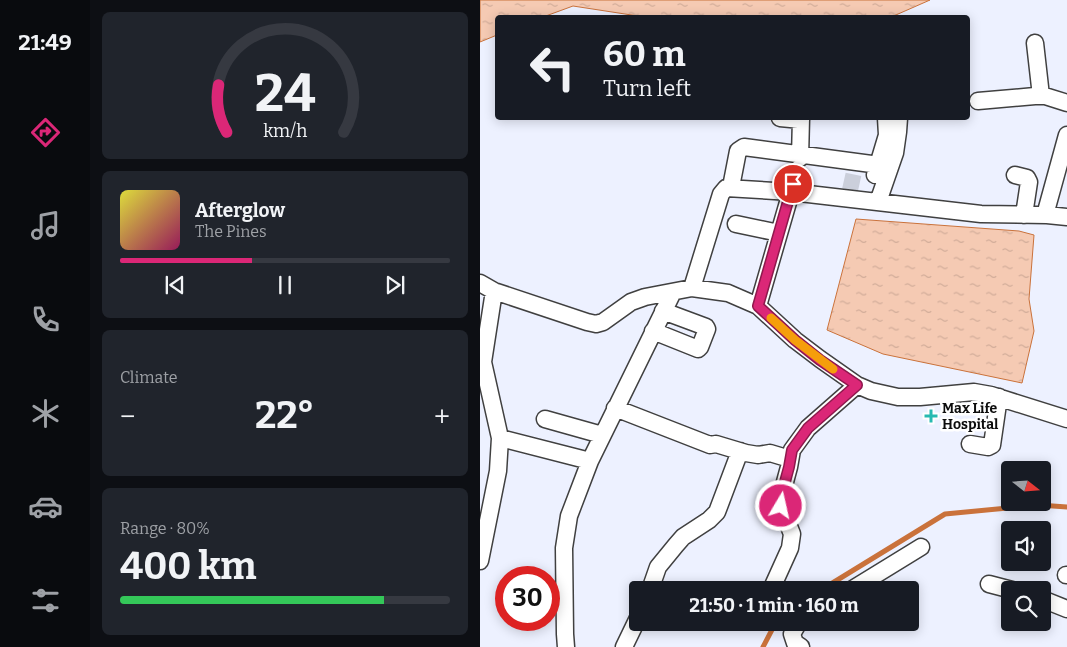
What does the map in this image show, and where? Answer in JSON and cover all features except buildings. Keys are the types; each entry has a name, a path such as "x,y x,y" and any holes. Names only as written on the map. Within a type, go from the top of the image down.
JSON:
{"street":[{"path":"1035,43 1041,96"},
{"path":"978,101 1041,96 1067,103"},
{"path":"799,156 801,120"},
{"path":"860,197 864,167 887,135 887,120"},
{"path":"860,197 895,153 899,120"},
{"path":"1045,215 1067,135"},
{"path":"731,188 738,151 744,147 864,167"},
{"path":"1015,175 1027,178 1029,182 1024,215"},
{"path":"758,306 791,187"},
{"path":"692,288 721,194 726,188 791,187 981,214 1067,217"},
{"path":"736,224 779,233"},
{"path":"480,561 498,471 500,438 484,362 487,287 596,324 603,322 631,302 645,297 692,288 728,293 758,306 820,360 857,385 871,391 898,397 920,398 974,392 990,394 1067,418"},
{"path":"566,647 564,634 564,548 569,516 590,461 672,292"},
{"path":"653,331 698,349 700,348 707,329 706,327 663,312"},
{"path":"775,581 790,548 792,534 781,506 782,493 792,450 808,428 857,385"},
{"path":"970,444 988,447 992,445 999,397"},
{"path":"616,408 710,445 716,444 758,455 770,453 790,459"},
{"path":"545,419 602,435"},
{"path":"500,438 590,461"},
{"path":"653,581 658,567 683,537 718,512 740,451"},
{"path":"866,581 921,547"},
{"path":"989,584 1001,587"},
{"path":"1051,603 1067,609"},
{"path":"624,647 632,631"},
{"path":"794,631 792,634 795,643 801,647"}],"water":[{"path":"480,0 930,0 896,15 632,15 573,6 548,15 495,15 495,36 480,42"},
{"path":"856,219 1019,231 1034,235 1029,299 1034,331 1022,383 883,354 827,330"}],"waterway":[{"path":"836,581 945,514 1039,505 1067,507"},
{"path":"763,647 771,631"}],"tunnel":[{"path":"794,183 800,158"},
{"path":"850,190 854,172"}],"slow traffic":[{"path":"771,318 795,340 833,369"}],"place":[{"name":"Max Life Hospital","path":"931,416"}],"route":[{"path":"781,506 782,493 792,450 808,428 857,385 820,360 758,306 793,184"}]}
